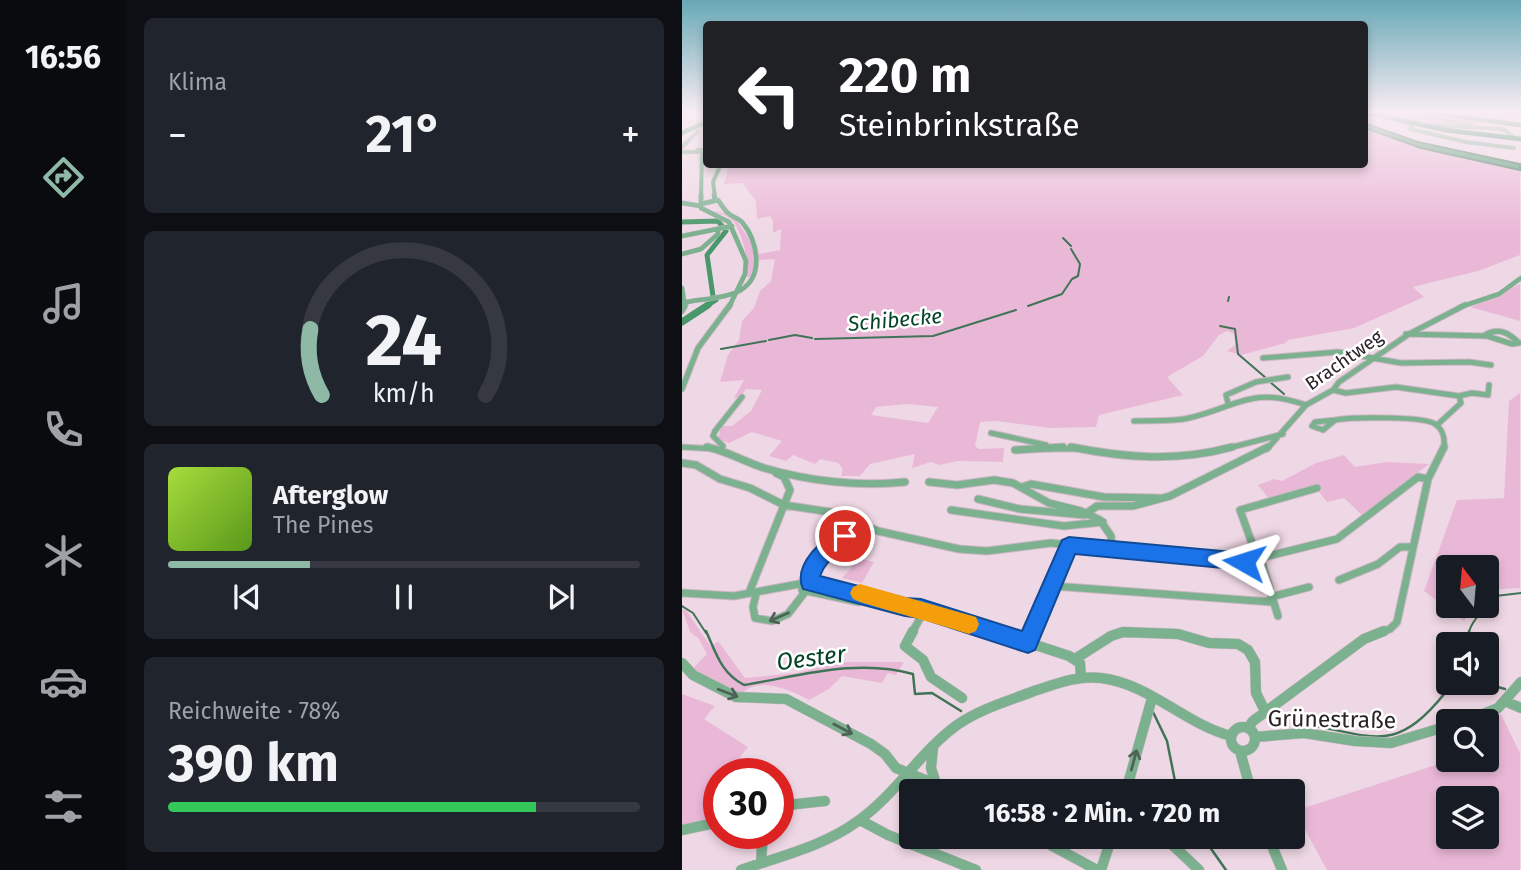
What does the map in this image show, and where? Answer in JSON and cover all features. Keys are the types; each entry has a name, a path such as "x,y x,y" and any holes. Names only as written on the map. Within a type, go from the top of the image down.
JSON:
{"street":[{"path":"701,152 701,205 704,210 723,217 746,261 747,268 739,291"},
{"path":"682,389 698,348 752,277 757,261 756,248 741,221 715,200 713,182 719,168"},
{"path":"682,203 701,205 715,200"},
{"path":"682,236 730,226"},
{"path":"682,254 703,248 718,234 720,228"},
{"name":"Brachtweg","path":"1087,512 1097,506 1130,507 1160,499 1255,457 1283,434 1306,405 1333,390 1339,382 1406,334 1452,310 1496,295 1520,279"},
{"path":"682,288 682,311"},
{"path":"683,303 739,291"},
{"path":"1406,334 1426,338 1485,335 1502,338 1513,344 1519,342 1509,333 1501,331 1491,331 1485,335"},
{"path":"1263,358 1329,351 1401,363 1469,362 1491,365"},
{"path":"1228,402 1226,395 1235,389 1288,377"},
{"path":"1333,390 1346,393 1407,388 1459,396 1472,393 1488,395 1489,385"},
{"path":"1134,421 1188,418 1228,402 1270,395 1306,405"},
{"path":"1437,425 1461,402 1459,396"},
{"path":"721,449 723,446 713,436 715,430 742,397"},
{"path":"1240,751 1251,751 1255,745 1251,732 1253,721 1369,636 1394,627 1428,480 1446,443 1445,437 1437,425 1425,421 1364,416 1336,419"},
{"path":"991,433 1040,442 1047,446"},
{"path":"1015,450 1047,446 1087,448 1122,457 1173,458 1210,453 1283,434"},
{"path":"682,447 708,446 721,449 775,471 784,477 789,486 785,505 752,593 753,615 760,621 776,621 794,610 808,586 810,575 820,555 862,524"},
{"path":"682,463 696,465 720,479 750,488 785,505 832,512 887,533 974,551 1051,543 1244,562 1337,539 1418,477 1428,480"},
{"path":"775,471 836,480 892,484 905,482"},
{"path":"929,482 957,485 999,480 1022,488 1051,504 1087,512 1103,523 1112,535 1112,549"},
{"name":"Brachtweg","path":"1022,488 1031,484 1104,497 1160,499"},
{"path":"1278,616 1240,510 1317,488"},
{"path":"978,499 1020,509 1064,511 1084,515 1087,512"},
{"path":"951,510 1064,526 1086,521 1103,523"},
{"path":"1028,642 1069,545"},
{"path":"1339,580 1378,564 1400,547 1412,547"},
{"path":"682,593 716,596 808,586 859,602 864,594 905,607 925,610 1075,659 1081,666 1081,678"},
{"path":"1053,586 1272,599 1309,587"},
{"path":"925,610 903,650 923,660 931,677 962,698"},
{"path":"1075,659 1097,643 1123,632 1178,634 1209,643 1238,644 1248,650 1255,662 1257,694 1266,713"},
{"path":"682,663 693,675 736,697 771,696 786,699 871,744 886,754 896,768 922,779"},
{"path":"741,870 823,840 860,820 955,727 983,711 1045,687 1081,678 1115,680 1199,725 1231,736"},
{"path":"1496,709 1507,702 1520,682"},
{"path":"1128,779 1152,698"},
{"path":"1507,702 1520,708"},
{"path":"1248,779 1240,751 1232,743 1231,736 1238,727 1251,732"},
{"name":"Grünestraße","path":"1251,732 1304,733 1355,741 1391,743 1436,730"},
{"path":"934,746 931,768 934,779"},
{"path":"794,805 825,802"},
{"path":"860,820 888,835 976,870"},
{"path":"682,830 703,825"},
{"path":"761,863 762,849"},
{"path":"1059,849 1099,870 1107,849"},
{"path":"1177,849 1199,870"},
{"path":"1273,849 1282,870"}],"shaded area":[{"path":"1368,152 1463,152 1520,164 1520,255 1478,271 1413,287 1424,297 1354,328 1288,340 1286,343 1241,355 1227,351 1235,345 1234,334 1227,331 1219,335 1203,356 1167,377 1183,395 1099,415 1096,427 1050,428 996,421 980,422 975,446 979,449 1004,448 1003,462 958,461 939,465 931,462 912,468 915,454 870,464 860,476 841,476 843,469 838,463 821,459 815,464 793,455 786,461 769,456 782,441 752,432 729,443 718,439 721,426 732,426 751,411 762,390 746,389 740,397 734,398 744,380 720,382 728,355 739,340 742,321 754,308 760,291 771,281 775,259 758,260 750,277 747,277 746,256 736,226 728,217 711,211 722,213 735,219 750,240 757,245 759,254 780,250 781,229 773,233 770,216 757,219 756,201 742,183 724,184 728,168 1368,168","holes":["908,404 938,407 928,423 871,415 876,407"]},
{"path":"1437,152 1463,152 1520,164 1520,170"},
{"path":"1520,284 1520,321 1470,307"},
{"path":"1520,393 1520,588 1499,589 1499,555 1437,555 1457,500 1504,498 1509,401"},
{"path":"1344,455 1355,467 1387,462 1429,464 1363,516 1344,498 1327,502 1319,492 1322,490 1318,485 1270,500 1258,485 1274,479 1282,481 1316,463"},
{"path":"843,555 874,562 862,583 842,578 852,567 839,558"},
{"path":"1436,558 1436,600 1424,591"},
{"path":"682,609 686,610 711,647 718,641 745,678 796,673 841,662 904,662 896,675 888,673 882,683 842,676 829,689 809,700 793,692 766,685 748,689 741,694 693,672 695,666 707,654 699,639 690,632"},
{"path":"682,694 715,706 704,719 748,747 740,757 742,758 703,758 703,823 682,828"},
{"path":"1501,714 1520,753 1520,870 1327,870 1305,829 1305,808 1436,765 1436,772 1499,772"}],"waterway":[{"path":"682,222 718,221 726,231 707,255 713,296 716,300 705,307"},
{"name":"Schibecke","path":"1063,238 1071,246"},
{"name":"Schibecke","path":"1028,306 1062,294 1072,279 1078,276 1080,264 1071,249"},
{"path":"1228,301 1229,297"},
{"path":"682,322 708,305"},
{"name":"Schibecke","path":"815,339 933,336 1016,310"},
{"path":"1220,326 1235,329 1238,354 1266,378"},
{"name":"Schibecke","path":"769,340 795,335 812,338"},
{"name":"Schibecke","path":"721,349 766,341"},
{"path":"1270,382 1284,394"},
{"path":"1499,596 1521,593"},
{"name":"Oester","path":"682,606 693,613 706,633"},
{"path":"1469,632 1477,618"},
{"name":"Oester","path":"706,631 725,668 744,685 828,670 892,670 913,674 915,694 932,693 961,711"},
{"path":"1499,687 1505,689"},
{"path":"1305,724 1366,736 1397,733 1412,726 1443,695"},
{"name":"Oester","path":"1153,712 1167,741 1175,779"},
{"name":"Oester","path":"1211,849 1226,870"}],"slow traffic":[{"path":"860,593 905,607 921,608 969,624"}],"route":[{"path":"845,536 820,555 810,575 810,582 857,592 905,607 921,608 1028,642 1069,545 1244,562"}]}
